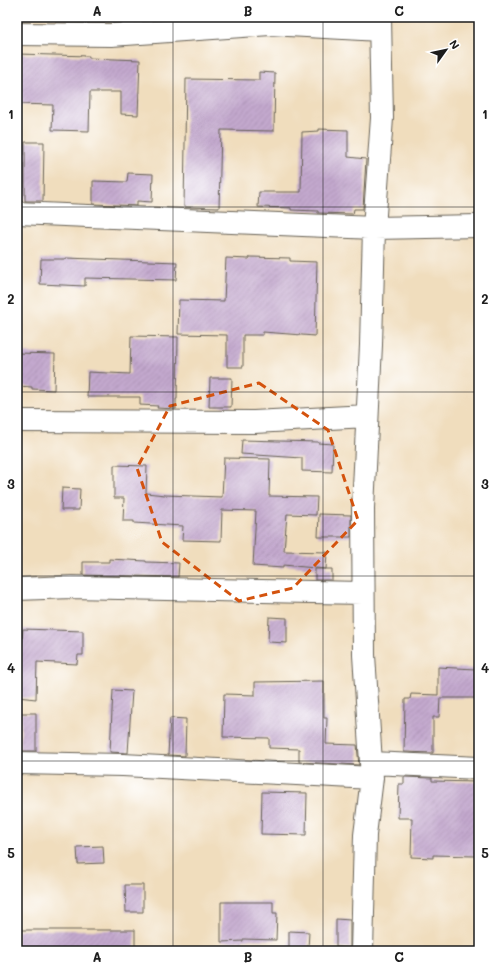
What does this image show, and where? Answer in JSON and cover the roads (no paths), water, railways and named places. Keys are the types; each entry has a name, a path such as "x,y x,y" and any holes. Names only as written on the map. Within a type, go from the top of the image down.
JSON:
{"street":[{"path":"17,34 111,26 380,24 382,118 374,228 363,508 364,655 372,771 365,834 362,951"},
{"path":"17,213 374,228 479,226"},
{"path":"17,421 254,422 367,416"},
{"path":"17,589 72,587 363,593"},
{"path":"17,763 372,771 479,768"}]}
